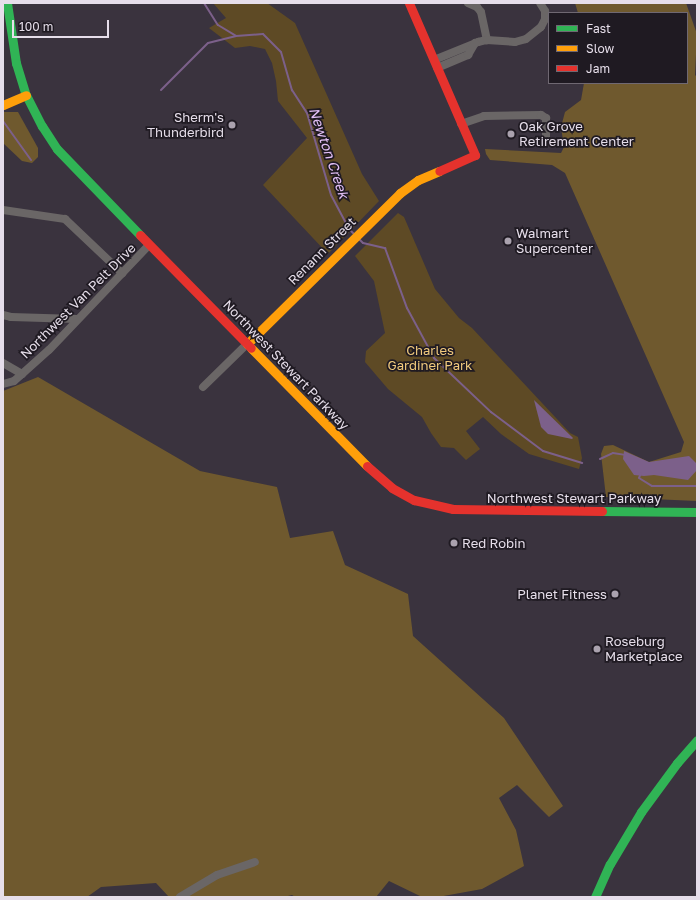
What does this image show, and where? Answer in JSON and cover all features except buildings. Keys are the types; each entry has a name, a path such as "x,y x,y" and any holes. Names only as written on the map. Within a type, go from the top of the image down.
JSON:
{"main road":[{"name":"Northwest Stewart Parkway","path":"7,3 16,63 26,95 42,126 57,149 371,471 392,488 414,500 452,509 469,511 593,510 697,512"},
{"path":"409,3 461,124"},
{"path":"3,105 26,95"},
{"name":"Renann Street","path":"247,344 400,193 418,180 475,155 461,124"},
{"path":"595,897 610,864 641,812 677,763 697,740"}],"street":[{"path":"468,3 477,7 481,12 487,40"},
{"path":"435,64 468,54 475,43 487,40 515,42 526,39 541,27 546,19 545,11 540,3"},
{"path":"461,124 484,116 541,115 546,118 546,142"},
{"path":"3,210 65,219 122,273"},
{"name":"Northwest Van Pelt Drive","path":"3,362 22,374 49,350 149,245"},
{"path":"3,315 10,317 77,319"},
{"name":"Renann Street","path":"202,387 247,344"},
{"path":"3,384 14,381 22,374"},
{"path":"180,897 217,875 255,862"}],"green space":[{"path":"213,3 267,3 295,23 362,174 379,201 328,254 263,185 307,138 278,101 272,63 265,49 250,46 235,48 209,28 226,18"},
{"name":"Charles Gardiner Park","path":"398,213 404,217 435,289 459,318 472,328 570,433 578,437 582,458 579,469 529,454 501,434 483,417 466,431 480,449 466,460 454,448 441,447 422,417 388,389 365,362 366,351 385,333 374,281 355,256"}],"shaded area":[{"path":"575,3 686,3 697,34 695,75 697,77 697,501 606,497 601,454 604,446 613,445 649,462 681,452 684,442 565,173 552,165 490,160 486,154 485,149 561,153 564,147 561,127 565,112 581,100 584,84 688,84 688,12 578,12"},
{"path":"3,112 18,112 38,148 38,157 32,163 22,161 3,143"},
{"path":"38,377 200,471 277,487 290,538 333,531 345,565 408,594 413,636 504,718 563,806 549,817 517,785 499,798 516,830 524,866 482,889 438,897 422,897 389,881 376,897 295,897 292,895 284,897 169,897 156,883 101,887 87,897 3,897 3,391"},
{"path":"534,400 573,438 572,439 548,434 541,427"},
{"path":"624,451 649,462 689,456 697,464 697,470 688,480 654,475 634,475 623,459"}],"waterway":[{"name":"Newton Creek","path":"204,3 218,25 236,36 263,34 281,52 292,90 307,113 331,195 349,229 354,234"},
{"path":"161,90 208,43 236,36"},
{"path":"3,121 31,160"},
{"name":"Newton Creek","path":"358,238 363,243 385,248 407,308 434,358 491,412 543,451 582,463"},
{"name":"Newton Creek","path":"600,459 613,453 625,455"},
{"name":"Newton Creek","path":"641,473 639,478 652,486 697,486"}],"traffic: fast":[{"path":"7,3 16,63 26,95 42,126 57,149 140,235"},
{"path":"602,511 697,512"},
{"path":"595,897 610,864 641,812 677,763 697,740"}],"traffic: slow":[{"path":"3,105 26,95"},
{"path":"247,344 400,193 418,180 439,171"},
{"path":"251,348 367,466"}],"traffic: jam":[{"path":"409,3 475,155 439,171"},
{"path":"140,235 251,348"},
{"path":"367,466 392,488 414,500 453,509 602,511"}],"place":[{"name":"Sherm's Thunderbird","path":"232,125"},
{"name":"Oak Grove Retirement Center","path":"511,134"},
{"name":"Walmart Supercenter","path":"508,241"},
{"name":"Red Robin","path":"454,543"},
{"name":"Planet Fitness","path":"615,594"},
{"name":"Roseburg Marketplace","path":"597,649"}]}
